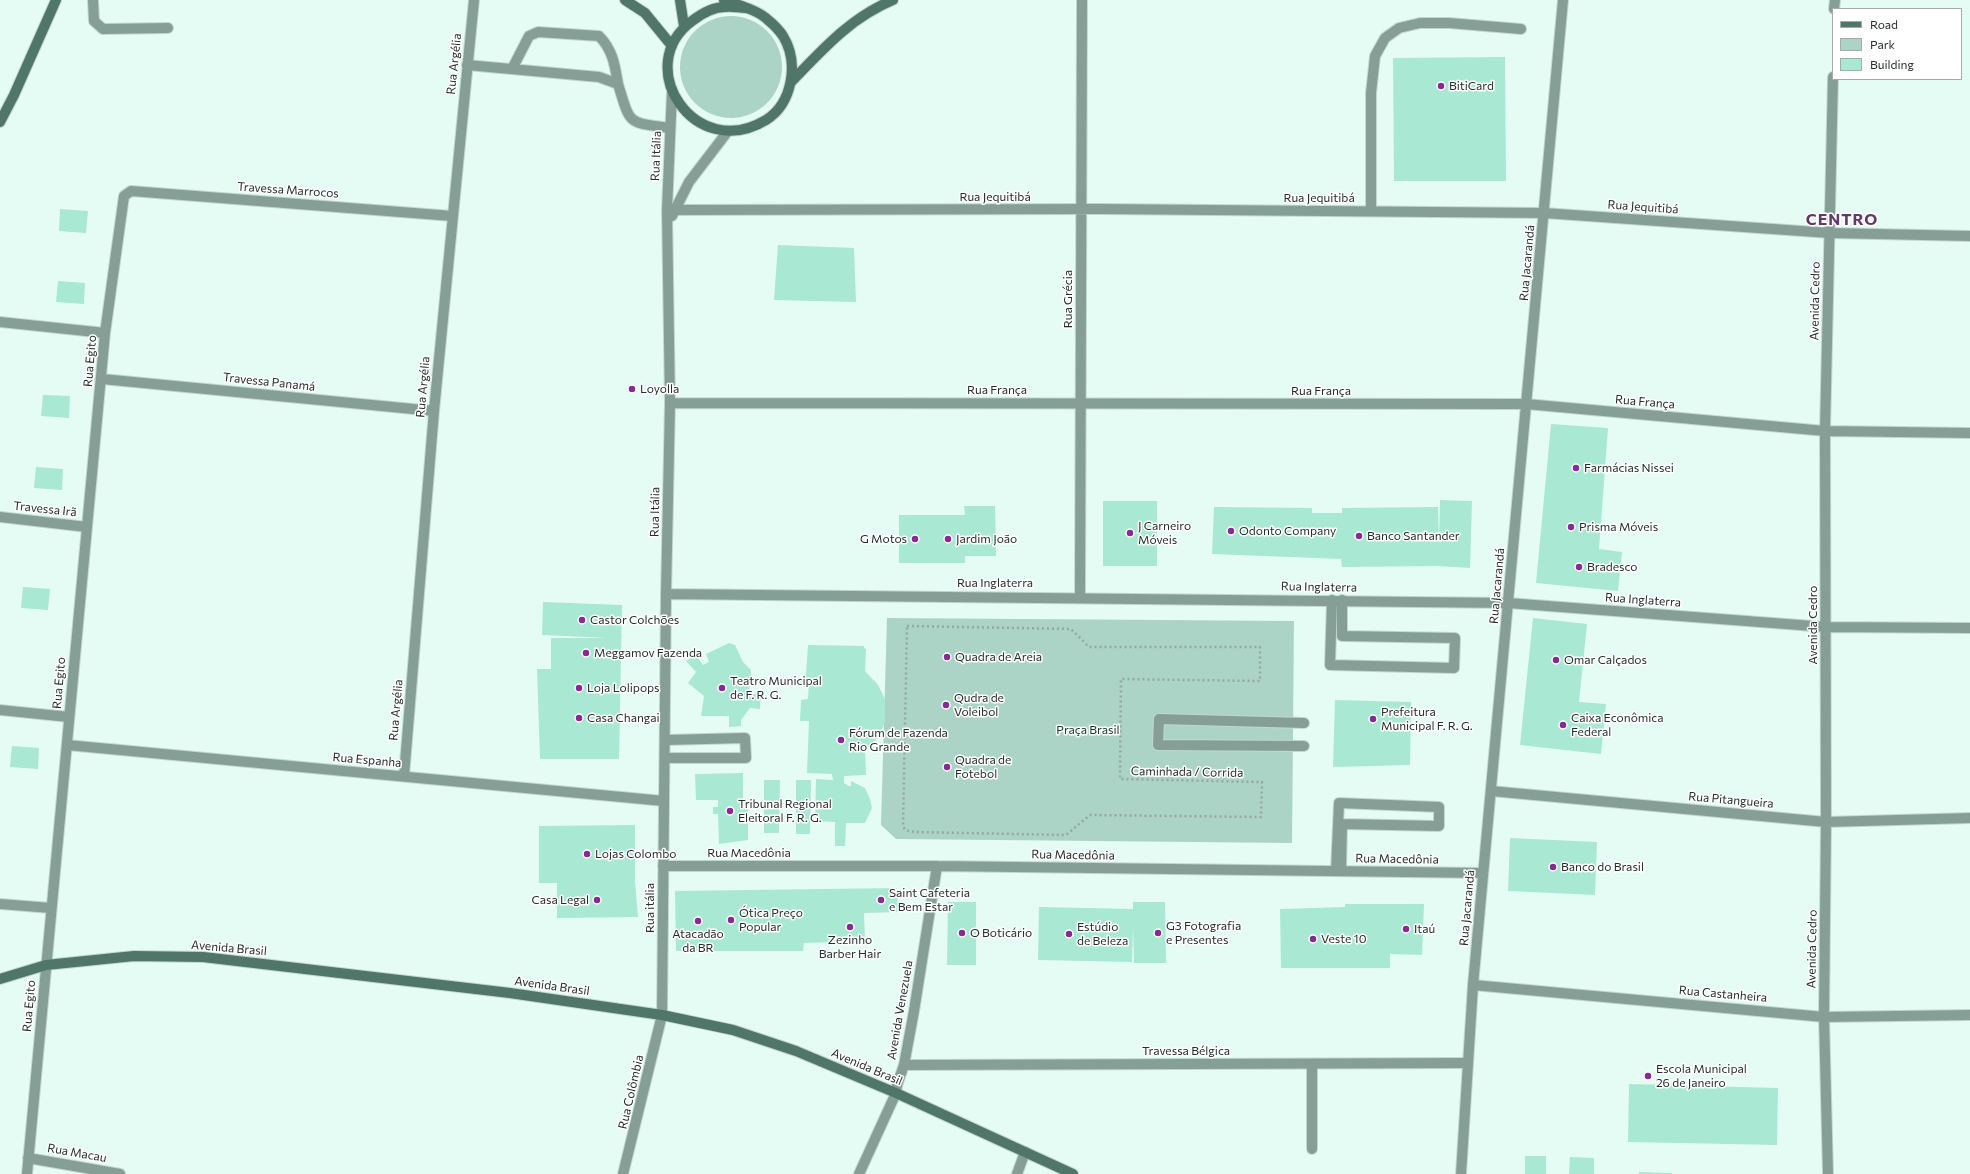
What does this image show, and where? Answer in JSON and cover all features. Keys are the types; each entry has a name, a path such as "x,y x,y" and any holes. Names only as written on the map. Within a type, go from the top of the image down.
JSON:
{"main road":[{"path":"0,122 24,74 56,0"},
{"path":"625,0 646,13 672,46"},
{"path":"680,0 684,26"},
{"path":"724,0 746,8 767,19 783,36 791,58 791,82 783,102 769,118 756,126 742,130 728,131 710,128 694,120 680,107 672,90 668,68 672,46 684,26 702,13 724,7 746,8"},
{"path":"791,82 838,34 872,9 893,0"},
{"name":"Avenida Brasil","path":"0,979 46,965 134,956 203,957 510,993 662,1015 733,1030 796,1051 896,1093 1025,1152 1059,1171 1073,1174"}],"street":[{"path":"93,0 94,21 103,29 168,28"},
{"name":"Rua Argélia","path":"404,776 434,411 474,0"},
{"name":"Rua Grécia","path":"1080,597 1082,0"},
{"name":"Rua Jacarandá","path":"1461,1174 1473,985 1563,0"},
{"path":"1371,211 1371,94 1375,56 1385,38 1399,28 1420,23 1449,23 1521,29"},
{"path":"512,69 529,36 538,32 599,36 607,44 611,54 628,116 636,123 670,128"},
{"path":"467,65 599,77 618,84"},
{"name":"Avenida Cedro","path":"1828,1174 1824,1016 1826,822 1825,431 1833,80"},
{"name":"Rua Itália","path":"664,802 670,403 668,223 671,211 670,128 672,90"},
{"name":"Rua Itália","path":"671,211 690,182 728,131"},
{"name":"Travessa Marrocos","path":"124,196 131,191 452,216"},
{"name":"Rua Egito","path":"27,1174 69,716 102,379 105,333 124,196"},
{"name":"Rua Jequitibá","path":"671,211 1081,210 1544,213 1830,233 1970,236"},
{"path":"0,322 105,333"},
{"name":"Travessa Panamá","path":"102,379 434,411"},
{"name":"Rua França","path":"670,403 1081,402 1526,404 1825,431 1970,433"},
{"name":"Travessa Irã","path":"0,517 87,527"},
{"name":"Rua Inglaterra","path":"666,594 1080,597 1508,603 1826,627 1970,628"},
{"path":"1337,600 1342,636 1455,638 1454,668 1330,665 1337,600"},
{"path":"0,710 69,716"},
{"path":"1304,723 1159,719 1158,745 1304,746"},
{"path":"664,758 746,758 745,738 665,740"},
{"name":"Rua Espanha","path":"67,745 664,802"},
{"name":"Rua Pitangueira","path":"1491,791 1826,822 1970,818"},
{"name":"Rua itália","path":"662,1015 664,802"},
{"path":"1339,803 1439,806 1439,826 1342,824 1338,871 1339,803"},
{"name":"Rua Macedônia","path":"663,866 937,866 1483,873"},
{"name":"Avenida Venezuela","path":"859,1174 896,1093 897,1084 904,1065 937,866"},
{"path":"0,904 51,908"},
{"name":"Rua Castanheira","path":"1473,985 1824,1016 1970,1015"},
{"name":"Rua Colômbia","path":"623,1174 662,1015"},
{"name":"Travessa Bélgica","path":"904,1065 1468,1063"},
{"path":"1312,1064 1312,1150"},
{"path":"1017,1174 1025,1152"},
{"name":"Rua Macau","path":"28,1158 120,1174"}],"path":[{"name":"Caminhada / Corrida","path":"907,626 1071,629 1089,647 1260,647 1260,680 1121,679 1120,779 1262,782 1261,817 1090,815 1066,835 914,832 905,830 907,626"}],"green space":[{"path":"731,16 750,20 767,31 778,48 782,67 778,86 767,103 750,114 731,118 712,114 695,103 684,86 680,67 684,48 695,31 712,20"},
{"name":"Praça Brasil","path":"887,618 1294,621 1292,843 896,839 881,825"}],"building":[{"path":"1505,57 1506,181 1394,181 1393,58"},
{"path":"60,209 88,211 86,233 59,231"},
{"path":"778,245 854,248 856,302 774,300"},
{"path":"58,281 85,283 84,304 56,302"},
{"path":"43,395 70,396 69,418 41,416"},
{"path":"1551,424 1608,428 1599,549 1622,552 1618,591 1536,583"},
{"path":"36,467 63,469 62,490 34,488"},
{"path":"1440,500 1472,501 1470,568 1438,566 1342,567 1341,559 1212,554 1214,507 1312,508 1312,513 1342,513 1342,508 1438,507 1439,545"},
{"name":"J Carneiro Móveis","path":"1103,501 1157,501 1157,566 1103,566"},
{"path":"964,506 995,506 996,556 965,556 965,563 899,563 899,515 965,515"},
{"path":"23,587 50,589 48,610 21,608"},
{"path":"543,602 622,605 619,759 540,759 537,669 551,669 551,638 607,638 542,635"},
{"path":"1533,618 1587,624 1579,702 1606,704 1601,754 1520,745"},
{"name":"Teatro Municipal de F. R. G.","path":"729,643 735,645 743,662 751,670 749,694 761,694 760,709 750,708 741,720 741,726 729,727 729,716 701,716 704,696 688,683 696,672 686,661 696,655 703,665 709,662 706,654"},
{"name":"Fórum de Fazenda Rio Grande","path":"808,645 864,646 866,649 865,671 878,685 885,699 885,721 880,735 871,746 865,749 866,775 844,776 844,783 849,786 851,786 851,781 865,788 872,808 865,823 846,823 845,846 835,846 835,822 815,821 816,779 833,780 832,774 807,773 809,721 800,721 801,700 808,699 809,680 805,687 796,684 806,674"},
{"name":"Prefeitura Municipal F. R. G.","path":"1335,700 1411,702 1410,765 1333,767"},
{"path":"12,746 39,748 38,769 10,767"},
{"name":"Tribunal Regional Eleitoral F. R. G.","path":"743,773 743,807 748,807 748,840 719,844 718,814 713,814 713,807 718,807 718,800 696,800 695,774"},
{"path":"764,780 780,780 779,833 764,833"},
{"path":"796,780 811,780 810,834 796,834"},
{"name":"Lojas Colombo","path":"635,825 635,882 638,917 557,918 557,883 539,883 539,826"},
{"name":"Banco do Brasil","path":"1510,838 1597,842 1595,895 1508,891"},
{"path":"897,888 898,912 864,913 865,941 804,943 803,951 676,951 675,891"},
{"name":"O Boticário","path":"948,902 976,902 976,965 947,965"},
{"path":"1133,902 1165,902 1166,963 1134,963 1133,926 1132,962 1038,960 1039,907 1133,909"},
{"path":"1345,904 1424,904 1422,955 1390,954 1390,968 1281,968 1280,909 1345,907"},
{"path":"1629,1084 1778,1088 1777,1145 1628,1142"},
{"path":"1525,1156 1546,1156 1546,1174 1525,1174"},
{"path":"1570,1157 1594,1158 1594,1174 1569,1174"},
{"path":"1639,1172 1672,1173 1672,1174 1639,1174"}],"place":[{"name":"BitiCard","path":"1441,86"},
{"name":"Loyolla","path":"632,389"},
{"name":"Farmácias Nissei","path":"1576,468"},
{"name":"Prisma Móveis","path":"1571,527"},
{"name":"Odonto Company","path":"1231,531"},
{"name":"J Carneiro Móveis","path":"1130,533"},
{"name":"Banco Santander","path":"1359,536"},
{"name":"G Motos","path":"915,539"},
{"name":"Jardim João","path":"948,539"},
{"name":"Bradesco","path":"1579,567"},
{"name":"Castor Colchões","path":"582,620"},
{"name":"Meggamov Fazenda","path":"586,653"},
{"name":"Quadra de Areia","path":"947,657"},
{"name":"Omar Calçados","path":"1556,660"},
{"name":"Loja Lolipops","path":"579,688"},
{"name":"Teatro Municipal de F. R. G.","path":"722,688"},
{"name":"Qudra de Voleibol","path":"946,705"},
{"name":"Casa Changai","path":"579,718"},
{"name":"Prefeitura Municipal F. R. G.","path":"1373,719"},
{"name":"Caixa Econômica Federal","path":"1563,725"},
{"name":"Fórum de Fazenda Rio Grande","path":"841,740"},
{"name":"Quadra de Fotebol","path":"947,767"},
{"name":"Tribunal Regional Eleitoral F. R. G.","path":"730,811"},
{"name":"Lojas Colombo","path":"587,854"},
{"name":"Banco do Brasil","path":"1553,867"},
{"name":"Casa Legal","path":"597,900"},
{"name":"Saint Cafeteria e Bem Estar","path":"881,900"},
{"name":"Ótica Preço Popular","path":"731,920"},
{"name":"Atacadão da BR","path":"698,921"},
{"name":"Zezinho Barber Hair","path":"850,927"},
{"name":"Itaú","path":"1406,929"},
{"name":"O Boticário","path":"962,933"},
{"name":"G3 Fotografia e Presentes","path":"1158,933"},
{"name":"Estúdio de Beleza","path":"1069,934"},
{"name":"Veste 10","path":"1313,939"},
{"name":"Escola Municipal 26 de Janeiro","path":"1648,1076"}],"district":[{"name":"CENTRO","path":"1842,220"}]}
